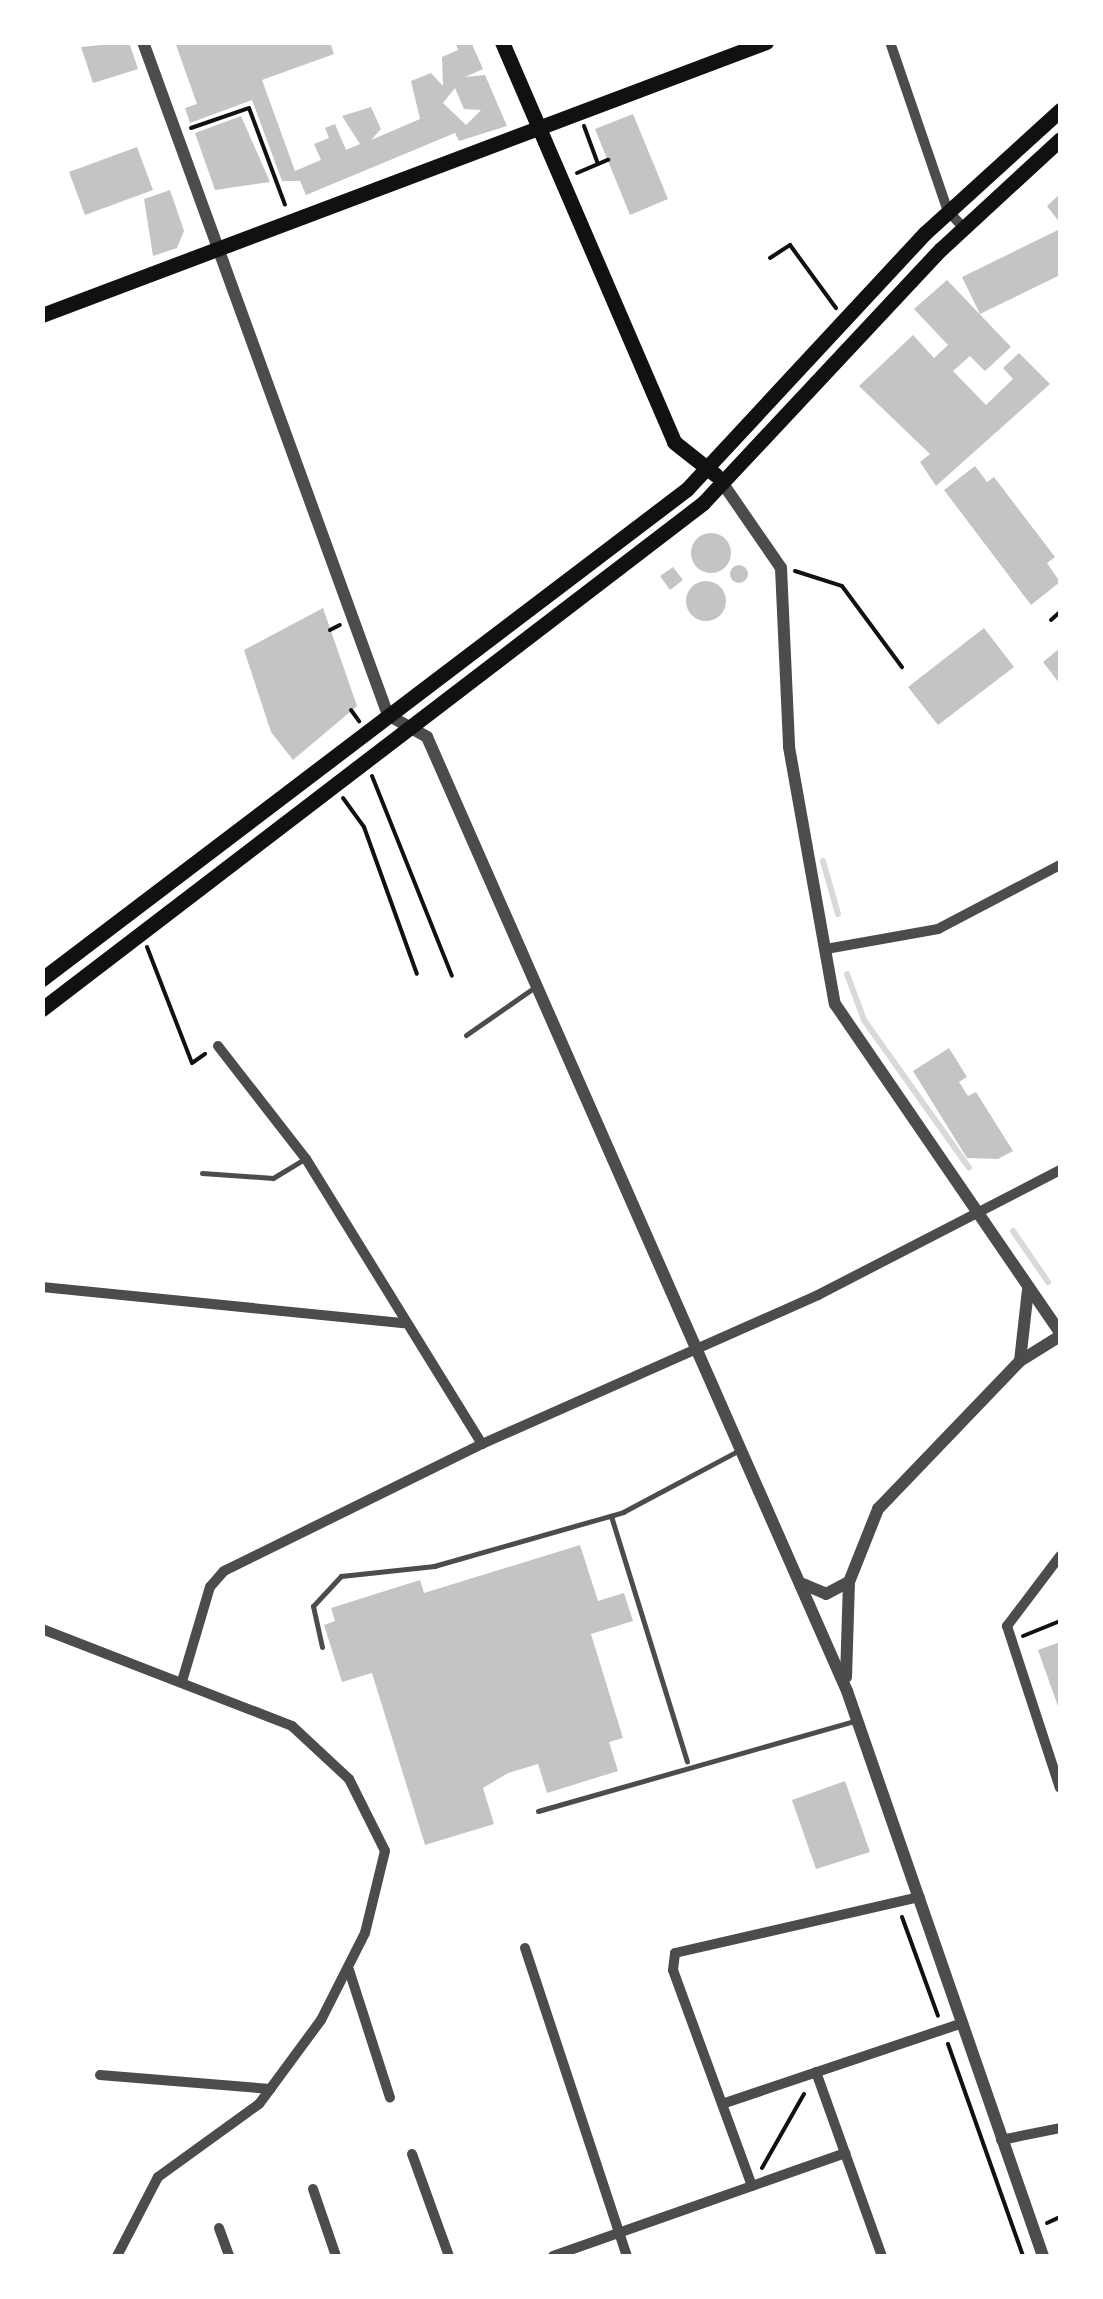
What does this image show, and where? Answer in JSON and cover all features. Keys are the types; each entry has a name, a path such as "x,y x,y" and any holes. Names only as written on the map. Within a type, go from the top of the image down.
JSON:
{"main road":[{"path":"502,42 674,442 717,477"},
{"path":"42,315 766,42"},
{"path":"42,979 388,716 717,477 845,320 948,211 1060,110"},
{"path":"42,1010 364,764 717,477 964,228 1060,139"}],"street":[{"path":"142,42 221,248 388,716 414,724 542,983 693,1354 848,1691 1043,2256"},
{"path":"890,42 948,211 964,228"},
{"path":"717,477 781,568 788,747 826,949 847,1026 1060,1334 1020,1361 888,1496 849,1582 848,1691"},
{"path":"826,949 938,929 1060,865"},
{"path":"218,1046 306,1159 482,1444"},
{"path":"183,1678 210,1586 224,1571 482,1444 693,1354 980,1215 1060,1170"},
{"path":"1020,1361 1026,1282"},
{"path":"42,1287 404,1323"},
{"path":"1060,1556 1014,1609 1008,1643 1060,1788"},
{"path":"800,1582 826,1594 849,1582"},
{"path":"42,1629 183,1678 308,1737 376,1820 384,1872 349,1970 270,2090 158,2178 117,2256"},
{"path":"752,2186 673,1970 678,1950 920,1897"},
{"path":"524,1948 627,2256"},
{"path":"349,1970 390,2098"},
{"path":"722,2104 963,2024"},
{"path":"816,2072 882,2256"},
{"path":"100,2076 270,2090"},
{"path":"1002,2140 1060,2128"},
{"path":"412,2154 449,2256"},
{"path":"553,2256 845,2154"},
{"path":"314,2189 336,2256"},
{"path":"218,2228 229,2256"}],"lane":[{"path":"466,1034 542,983"},
{"path":"202,1174 273,1178 306,1159"},
{"path":"322,1647 314,1606 341,1576 434,1566 611,1516 736,1452"},
{"path":"611,1516 687,1763"},
{"path":"538,1811 687,1763 857,1720"}],"path":[{"path":"177,134 249,108 291,222"},
{"path":"578,112 598,164"},
{"path":"564,179 608,160"},
{"path":"770,258 790,245 845,320"},
{"path":"781,568 842,586 902,667"},
{"path":"1051,620 1060,612"},
{"path":"364,764 385,795 452,976"},
{"path":"335,786 364,827 417,974"},
{"path":"142,935 192,1063 218,1046"},
{"path":"1008,1643 1060,1621"},
{"path":"896,1903 1022,2256"},
{"path":"752,2186 816,2072"}],"building":[{"path":"129,42 138,69 93,83 81,47"},
{"path":"175,42 330,42 334,54 262,80 295,171 321,160 314,144 329,138 325,128 335,124 346,150 360,144 342,116 371,107 381,129 371,140 420,119 411,81 431,73 443,86 442,57 458,50 455,42 471,42 483,69 465,77 485,75 507,126 459,141 455,133 306,195 300,181 282,181 252,100 190,123 185,108 197,104","holes":["455,88 464,109 481,110 466,125 443,103"]},
{"path":"633,114 668,199 630,215 595,129"},
{"path":"241,116 270,182 215,190 195,133"},
{"path":"137,147 153,190 85,215 69,172"},
{"path":"170,190 184,231 177,248 153,256 144,199"},
{"path":"1060,194 1060,223 1047,206"},
{"path":"1060,229 1060,275 980,314 962,277"},
{"path":"947,280 1011,347 985,371 970,356 953,371 986,405 1013,379 1003,368 1019,353 1050,384 936,486 920,462 930,454 859,386 913,335 934,358 948,345 914,309"},
{"path":"975,466 987,482 994,477 1055,557 1047,563 1060,582 1031,605 944,490"},
{"path":"711,533 725,539 731,553 725,567 711,573 697,567 691,553 697,539"},
{"path":"739,565 748,574 739,583 730,574"},
{"path":"673,567 683,580 670,590 660,576"},
{"path":"706,581 720,587 726,601 720,615 706,621 692,615 686,601 692,587"},
{"path":"323,608 357,706 293,760 271,732 244,650"},
{"path":"984,628 1014,667 938,725 908,687"},
{"path":"1060,648 1060,684 1043,662"},
{"path":"949,1048 967,1077 959,1082 968,1096 976,1092 1013,1151 998,1159 967,1158 913,1071"},
{"path":"580,1545 598,1601 624,1593 633,1621 591,1634 623,1738 609,1742 618,1771 547,1793 538,1764 508,1773 483,1788 494,1824 425,1845 372,1673 342,1682 324,1625 335,1621 331,1608 420,1580 424,1593"},
{"path":"1060,1642 1060,1712 1038,1650"},
{"path":"845,1781 870,1852 816,1869 792,1800"}],"waterway":[{"path":"823,861 838,914"},
{"path":"847,974 864,1020 969,1168"},
{"path":"1013,1231 1048,1282"}]}
